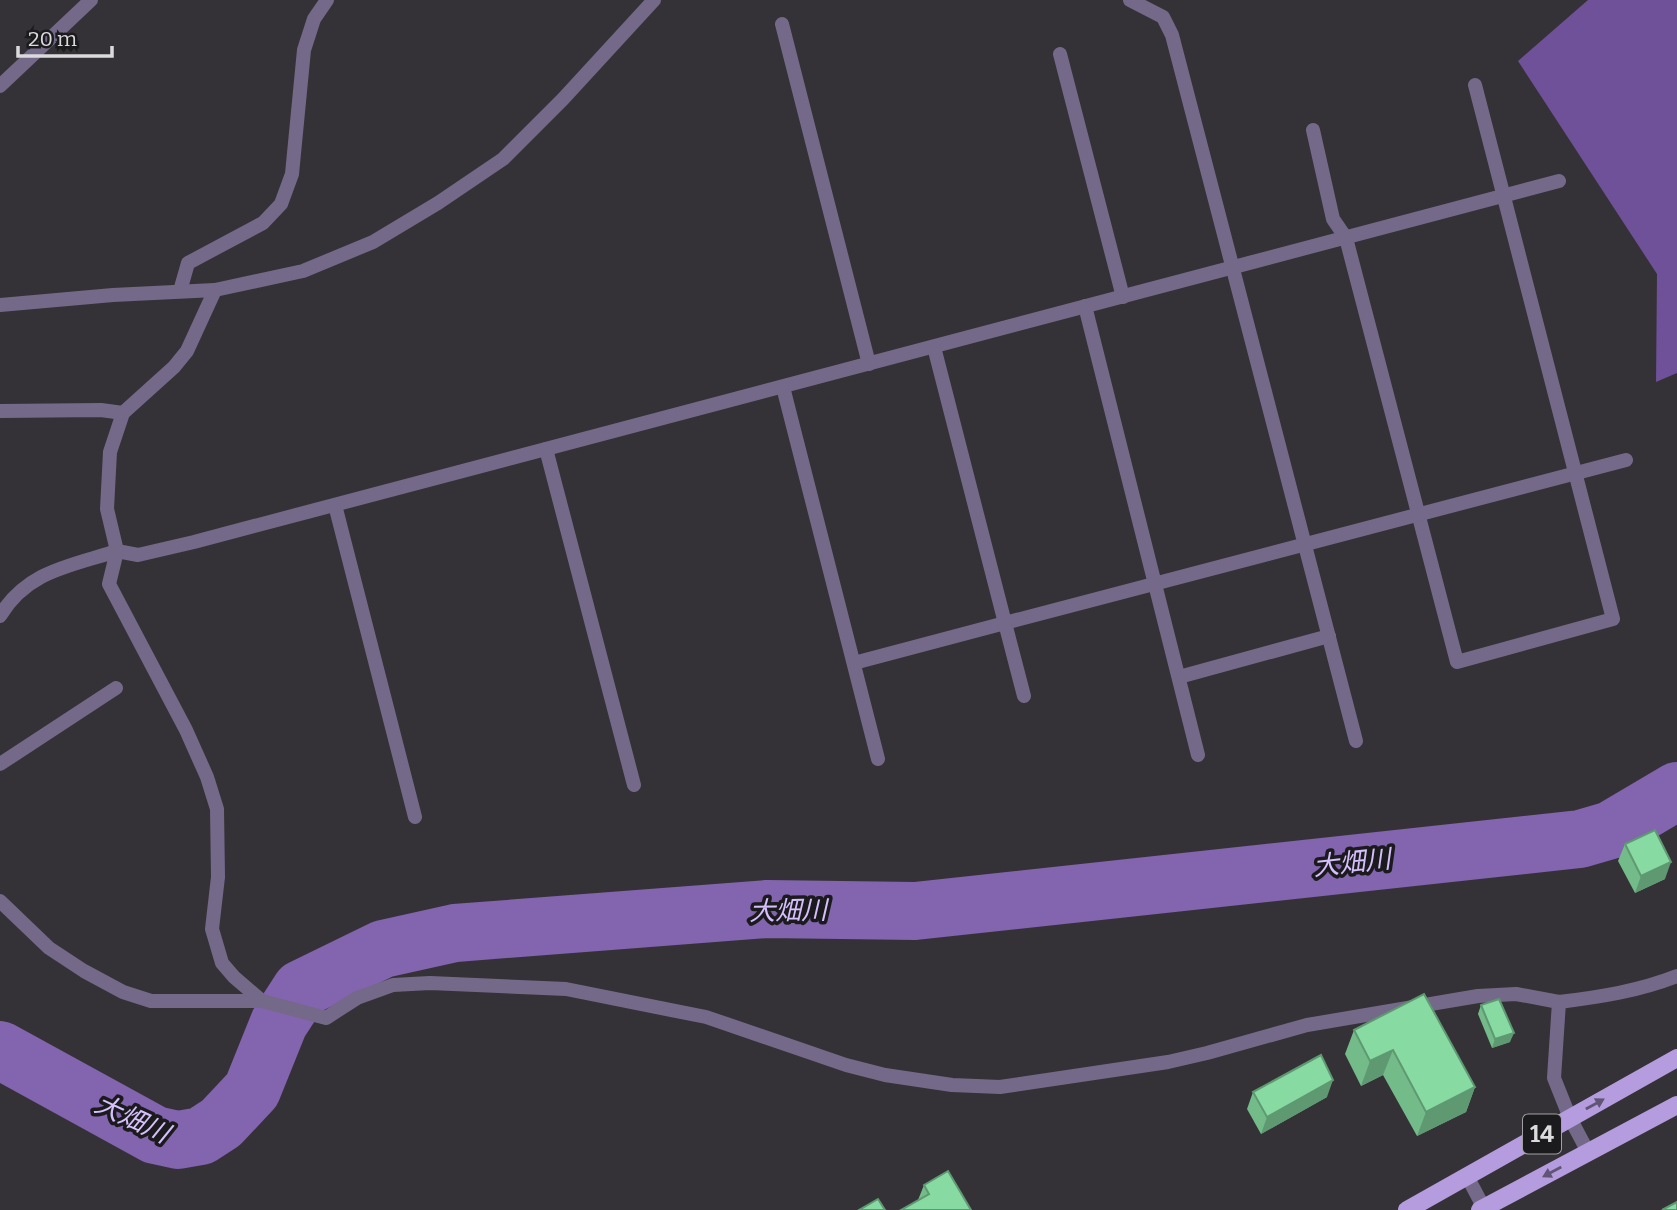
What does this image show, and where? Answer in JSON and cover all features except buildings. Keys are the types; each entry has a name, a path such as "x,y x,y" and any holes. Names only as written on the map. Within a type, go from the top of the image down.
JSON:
{"main road":[{"name":"14","path":"1407,1210 1677,1058"},
{"name":"14","path":"1483,1209 1677,1105"}],"street":[{"path":"0,86 91,0"},
{"path":"180,291 188,263 263,223 281,204 292,174 304,50 314,19 327,0"},
{"path":"0,305 215,290 303,271 373,242 438,203 503,159 563,99 654,0"},
{"path":"1130,0 1163,17 1172,35 1356,741"},
{"path":"782,24 869,363"},
{"path":"1060,54 1123,297"},
{"path":"1313,130 1333,219 1346,238 1457,662 1613,619 1475,85"},
{"path":"0,616 10,599 30,581 117,551 138,555 335,505 1559,181"},
{"path":"215,290 187,351 174,367 123,413 110,452 107,509 117,551 109,584 186,730 207,777 217,809 218,877 212,929 222,962 234,977 266,1002"},
{"path":"1085,306 1198,755"},
{"path":"934,347 1024,696"},
{"path":"783,387 878,759"},
{"path":"0,411 101,410 123,413"},
{"path":"546,449 634,785"},
{"path":"854,663 1626,460"},
{"path":"335,505 415,817"},
{"path":"1179,677 1329,636"},
{"path":"0,764 116,688"},
{"path":"0,901 49,948 123,992 151,1001 266,1002 326,1018 357,998 393,985 430,982 566,989 706,1017 846,1065 885,1075 952,1085 1000,1087 1168,1062 1307,1026 1478,996 1516,995 1559,1002 1607,996 1651,986 1677,976"},
{"path":"1559,1002 1554,1078 1570,1118 1588,1152"},
{"path":"1467,1176 1483,1209"}],"shaded area":[{"path":"1588,0 1677,0 1677,373 1656,382 1657,274 1518,61"}],"waterway":[{"name":"大畑川","path":"0,1050 155,1135 178,1140 201,1136 221,1123 252,1090 279,1023 301,989 383,949 455,933 767,909 915,911 1580,839 1611,830 1677,791"}]}
